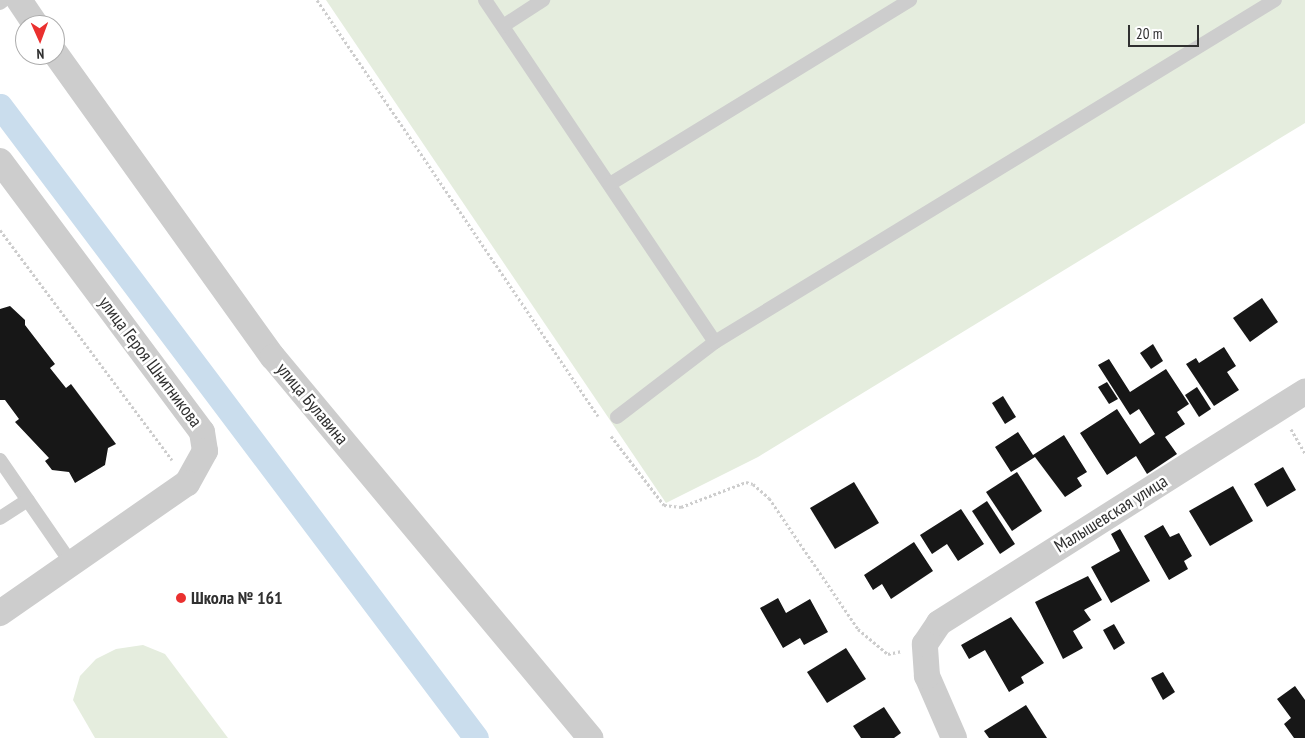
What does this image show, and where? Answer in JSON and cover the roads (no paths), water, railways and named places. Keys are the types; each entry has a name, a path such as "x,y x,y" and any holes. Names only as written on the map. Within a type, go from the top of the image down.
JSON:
{"street":[{"path":"19,0 29,15"},
{"name":"улица Булавина","path":"64,65 273,357 590,738"},
{"name":"улица Героя Шнитникова","path":"0,612 188,483 205,451 202,432 5,177"},
{"name":"Малышевская улица","path":"954,738 927,676 925,644 939,623 960,607 1305,392"}],"lane":[{"path":"0,3 4,0"},
{"path":"485,0 715,342"},
{"path":"502,26 544,0"},
{"path":"610,184 910,0"},
{"path":"616,417 715,342 1274,0"},
{"path":"0,460 72,563"},
{"path":"0,518 28,500"}],"waterway":[{"path":"0,106 476,738"}],"place":[{"name":"Школа № 161","path":"181,598"}]}
